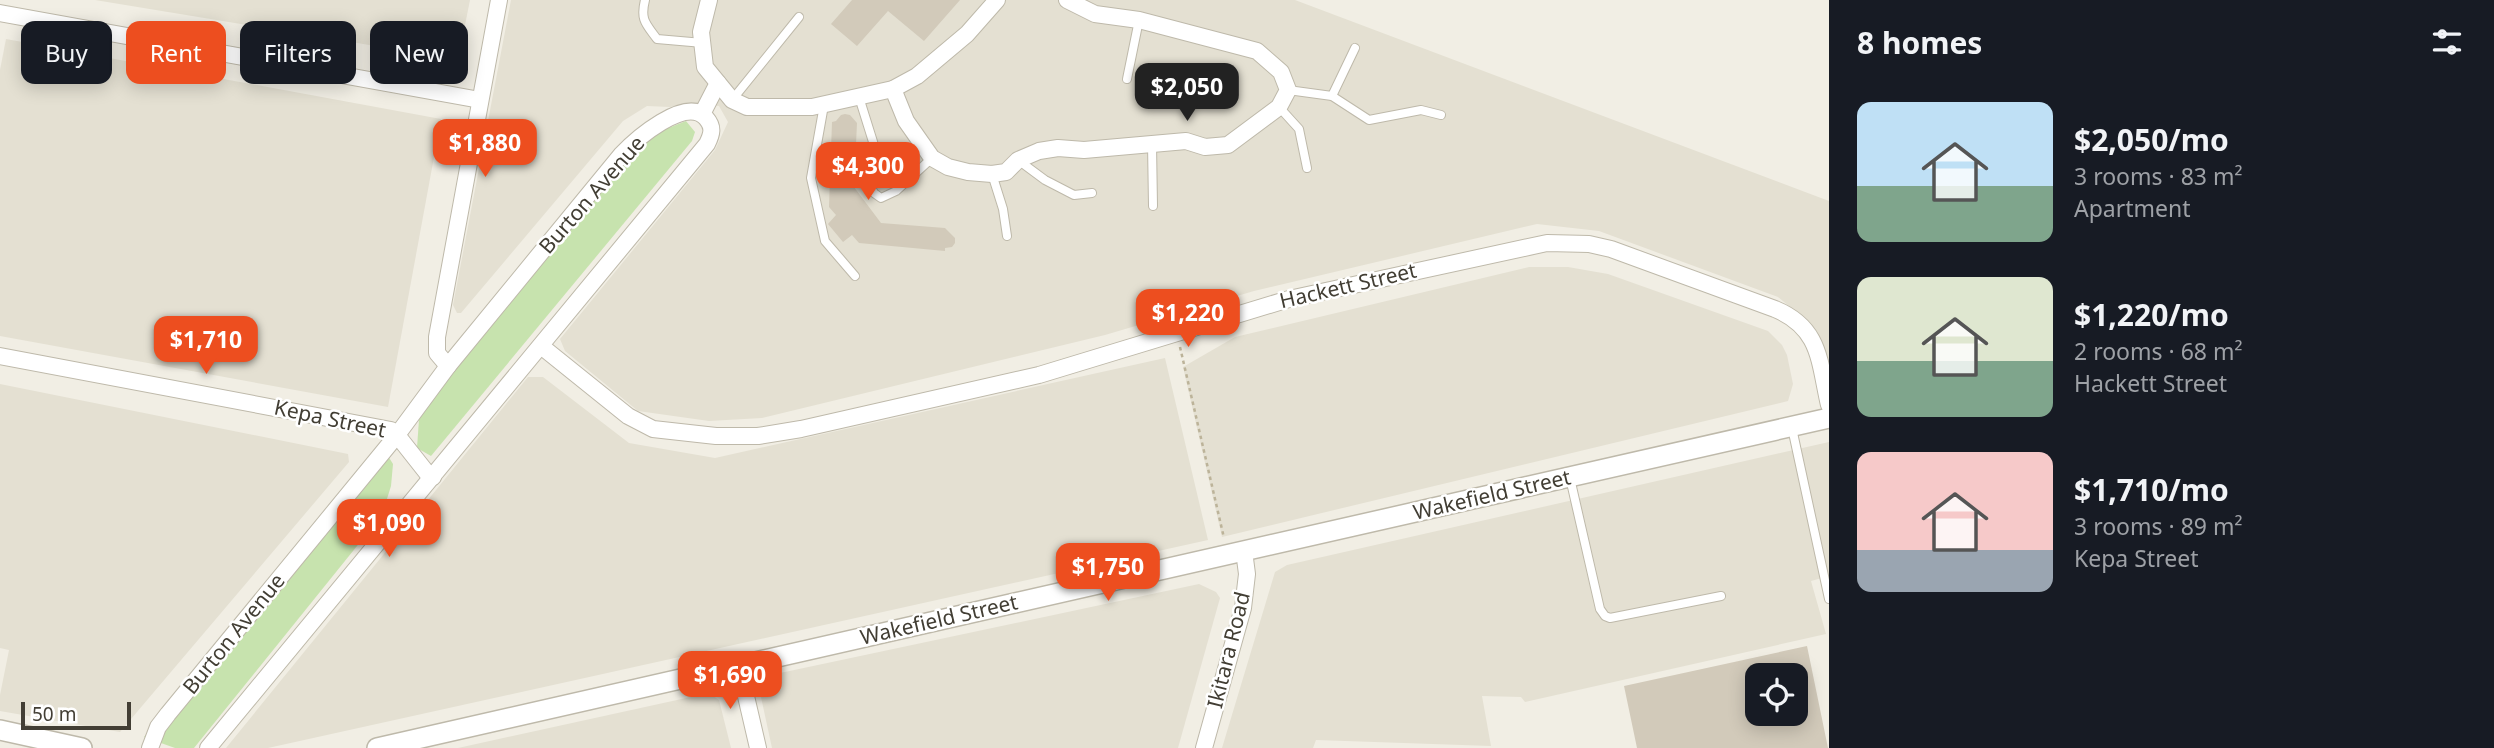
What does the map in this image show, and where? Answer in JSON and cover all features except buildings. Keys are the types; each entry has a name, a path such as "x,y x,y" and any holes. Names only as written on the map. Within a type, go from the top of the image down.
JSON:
{"street":[{"path":"448,366 438,353 437,337 499,0"},
{"path":"709,0 701,32 705,67 732,100 747,107 812,107 893,89 917,76 967,34 993,2"},
{"path":"893,89 906,121 932,158 948,167 992,174 1006,172 1018,160 1040,151 1058,148 1084,150 1186,141 1205,147 1228,145 1279,107 1289,90 1281,72 1257,51 1139,20 1095,14 1067,0"},
{"path":"0,13 480,100"},
{"path":"208,748 707,144 712,134 711,126 702,114 718,83"},
{"name":"Burton Avenue","path":"150,748 158,727 168,714 397,435 448,366 636,139 680,114 690,111 702,114"},
{"name":"Hackett Street","path":"541,346 642,425 666,432 748,436 801,429 1039,375 1289,299 1524,246 1547,243 1589,244 1652,263 1792,317 1808,331 1814,342 1829,405"},
{"name":"Kepa Street","path":"0,356 380,427 397,435 433,477"},
{"name":"Wakefield Street","path":"377,748 1829,418"},
{"name":"Ikitara Road","path":"1204,748 1243,608 1247,574 1236,553"},
{"path":"739,666 758,748"},
{"path":"0,730 82,748"}],"lane":[{"path":"645,0 642,12 644,22 657,39 703,43"},
{"path":"732,100 799,17"},
{"path":"1127,79 1139,20"},
{"path":"1332,96 1356,48"},
{"path":"1289,90 1332,96 1369,121 1421,110 1441,116"},
{"path":"859,97 874,145 866,178 874,193 881,198 896,191 932,158"},
{"path":"824,104 811,178 825,242 855,276"},
{"path":"1279,107 1299,129 1307,168"},
{"path":"1152,144 1153,206"},
{"path":"1018,160 1045,180 1074,195 1092,193"},
{"path":"992,174 1003,209 1007,236"},
{"path":"1791,427 1829,600"},
{"path":"1570,478 1600,609 1605,616 1610,618 1721,596"}],"path":[{"path":"1177,333 1236,553"}],"shaded area":[{"path":"95,0 470,0 466,21 370,21 370,45 356,43 356,21 240,21 240,24"},
{"path":"511,0 1295,0 1829,201 1829,367 1806,320 1778,297 1599,231 1537,224 1254,291 1105,335 762,418 709,421 638,411 565,351 560,339 715,150 728,122 719,106 688,103 670,107 647,106 623,121 461,313 457,313 453,305"},
{"path":"6,39 21,42 21,84 112,84 112,58 126,61 126,84 226,84 226,79 441,119 388,407 0,336 0,70"},
{"path":"1529,267 1568,267 1608,274 1768,331 1782,345 1787,355 1793,384 1788,401 1222,537 1183,367 1235,337"},
{"path":"1165,358 1208,540 268,748 226,748 528,377 543,377 629,443 715,458"},
{"path":"0,384 348,454 349,462 120,732 0,711 0,695 9,650 0,648"},
{"path":"1829,442 1829,576 1811,581 1826,634 1525,702 1521,697 1482,696 1491,746 1316,740 1313,748 1222,748 1275,572 1287,565"},
{"path":"1199,584 1216,592 1220,598 1178,748 772,748 759,688 766,676"},
{"path":"709,693 719,700 731,748 458,748"}],"green space":[{"path":"686,121 695,132 692,141 431,456 417,448 420,405 619,155 661,131"},
{"path":"388,456 393,464 391,486 382,515 194,748 175,748 144,737 381,457"}]}
